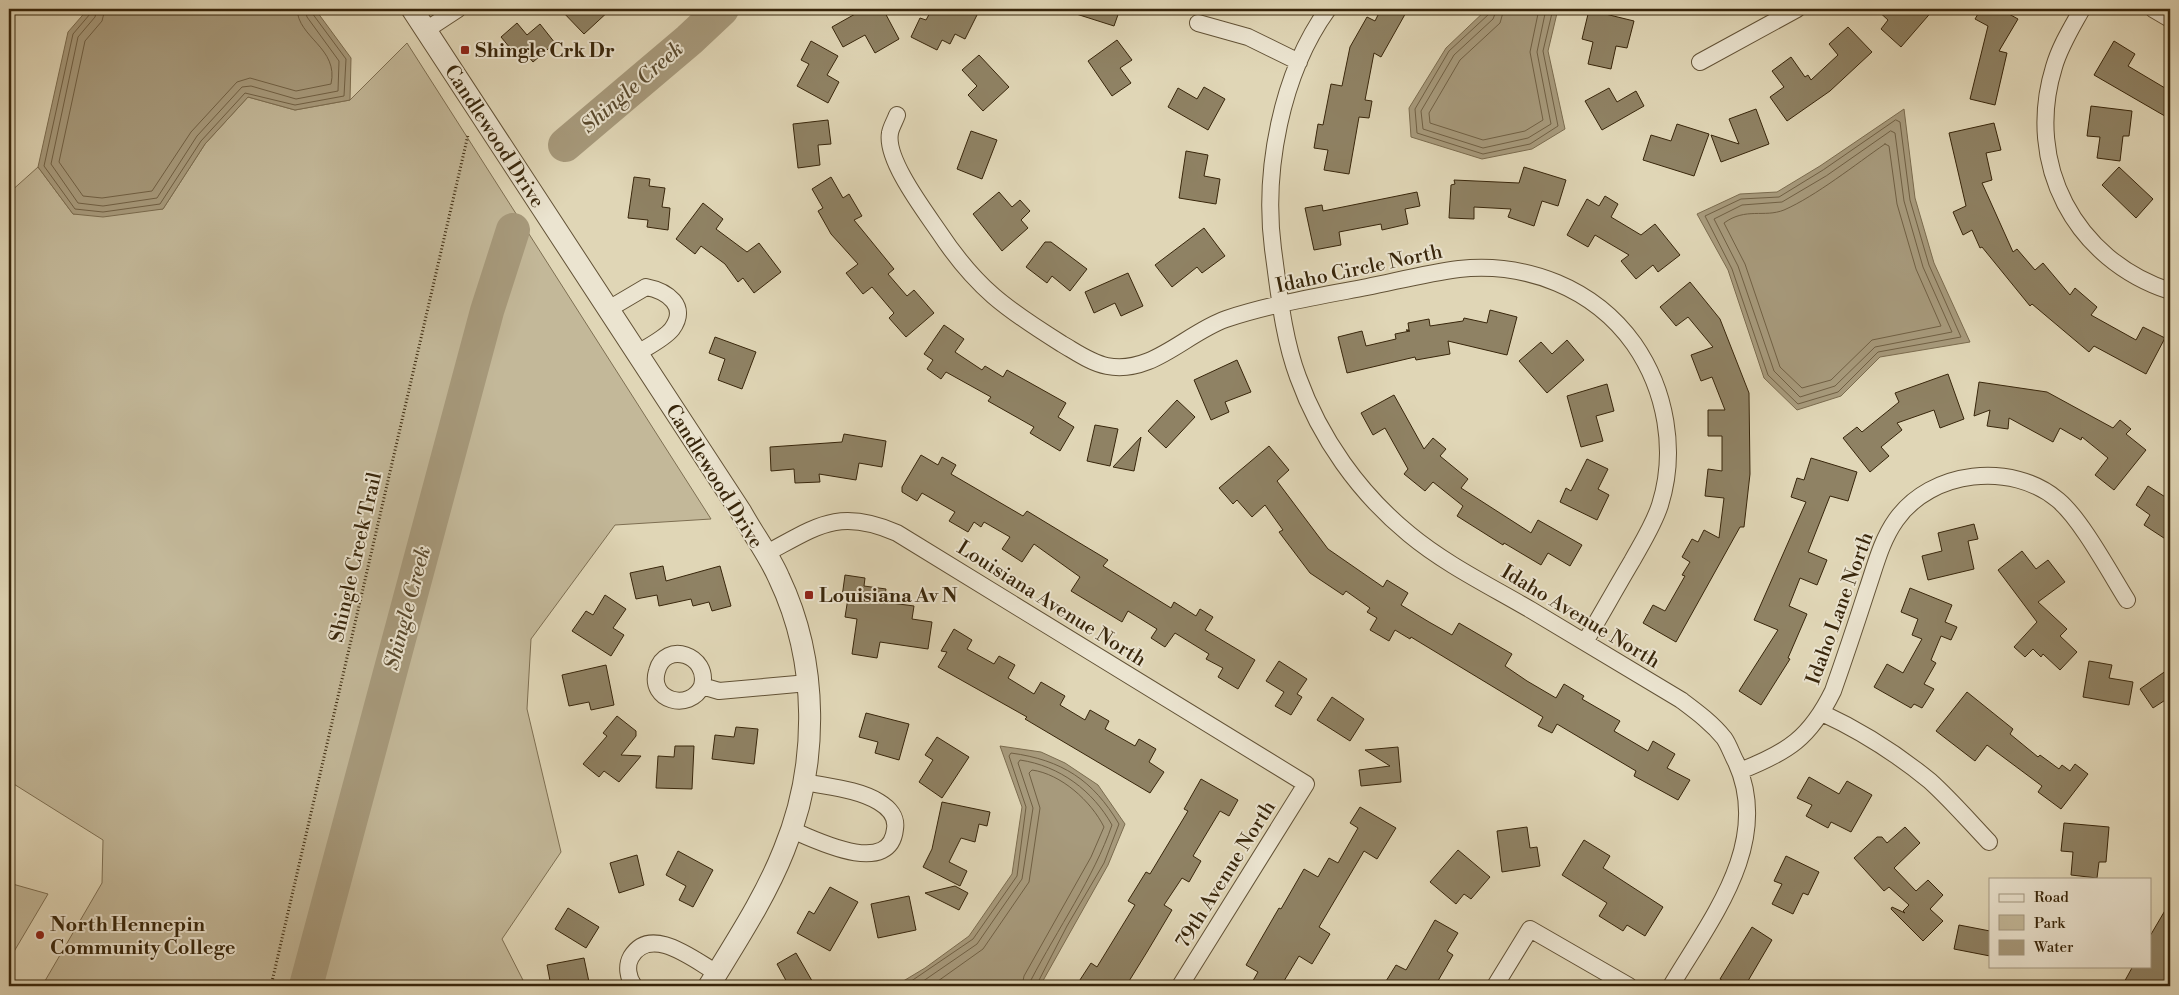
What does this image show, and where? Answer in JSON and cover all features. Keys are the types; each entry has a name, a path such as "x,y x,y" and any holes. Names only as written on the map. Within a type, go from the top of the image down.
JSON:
{"street":[{"name":"Candlewood Drive","path":"412,9 607,310 741,512 779,577 794,616 808,683 810,712 805,782 784,852 713,980"},
{"path":"426,30 458,9"},
{"name":"Idaho Avenue North","path":"1328,9 1299,62 1280,118 1271,173 1270,226 1282,305 1298,377 1317,421 1342,464 1374,502 1409,534 1450,562 1682,700 1706,718 1726,740 1740,771 1747,796 1747,827 1742,856 1731,883 1670,986"},
{"path":"1700,62 1797,9"},
{"path":"2082,9 2069,32 2054,66 2046,102 2045,140 2052,176 2067,210 2090,241 2118,265 2149,284 2170,291"},
{"path":"2153,9 2170,19"},
{"path":"1198,23 1248,37 1299,62"},
{"name":"Idaho Circle North","path":"897,115 889,135 894,157 903,178 954,255 994,298 1017,316 1086,358 1106,366 1128,368 1149,362 1195,334 1225,319 1282,305 1458,270 1494,268 1531,273 1566,286 1598,305 1624,331 1646,361 1661,395 1667,432 1667,469 1660,505 1585,642"},
{"path":"607,310 646,287 659,289 669,295 677,307 677,318 671,330 636,354"},
{"name":"Idaho Lane North","path":"1740,771 1768,760 1790,748 1809,732 1822,713 1833,691 1882,546 1896,519 1919,498 1945,483 1973,476 2003,477 2032,485 2058,500 2077,524 2127,600"},
{"name":"Louisiana Avenue North","path":"765,554 824,524 849,521 875,523 897,533 1306,784"},
{"path":"702,686 719,691 808,683"},
{"name":"Idaho Lane North","path":"1822,713 1849,725 1878,743 1930,782 1989,842"},
{"path":"792,830 818,841 866,855 878,852 889,846 895,834 896,821 890,811 879,802 805,782"},
{"name":"79th Avenue North","path":"1180,986 1306,784"},
{"path":"1495,986 1530,929 1629,986"},
{"path":"634,986 630,980 628,968 630,958 639,948 649,943 661,942 713,980"}],"path":[{"name":"Shingle Creek Trail","path":"271,986 468,135"}],"green space":[{"path":"407,43 711,519 615,525 531,639 527,709 561,852 502,939 526,986 42,986 102,883 103,840 9,781 9,193 38,167 73,214 163,209 205,144 248,97 295,110 350,100"},
{"path":"9,883 48,894 9,960"}],"water":[{"path":"88,9 315,9 351,58 350,100 295,110 248,97 205,144 163,209 103,217 73,214 38,167 68,32"},
{"path":"1487,9 1558,9 1548,51 1565,129 1532,149 1482,159 1411,137 1409,108 1446,48"},
{"path":"1904,109 1915,198 1934,263 1970,342 1880,357 1841,396 1797,410 1764,378 1728,270 1697,214 1740,194 1777,192 1820,166"},
{"path":"1000,746 1041,752 1065,763 1098,785 1125,824 1108,865 1040,986 895,986 925,968 969,936 1012,874 1022,807"}],"building":[{"path":"560,9 611,9 584,34"},
{"path":"864,9 883,9 899,39 875,53 865,35 843,47 832,27"},
{"path":"932,9 980,9 965,39 955,34 950,44 942,40 937,50 911,37 920,18 926,20"},
{"path":"1071,9 1120,9 1114,26 1070,12"},
{"path":"1381,9 1408,9 1381,57 1374,53 1365,100 1372,101 1369,118 1359,117 1349,174 1324,170 1328,150 1314,148 1318,124 1323,125 1331,84 1342,86 1350,47 1367,17 1375,21"},
{"path":"1876,9 1934,9 1901,47 1881,29 1888,20"},
{"path":"1981,9 2012,9 2009,14 2018,19 1999,51 2007,53 1995,105 1970,99 1988,26 1975,19"},
{"path":"1589,10 1634,21 1627,48 1616,46 1611,69 1588,64 1593,42 1582,39"},
{"path":"517,23 527,35 540,24 555,43 533,62 522,49 515,54 501,37"},
{"path":"1848,27 1872,52 1830,91 1787,121 1770,97 1784,87 1772,71 1791,57 1805,77 1808,75 1811,80 1838,55 1829,44"},
{"path":"1117,40 1132,60 1120,68 1131,83 1112,96 1088,61"},
{"path":"811,41 838,56 827,75 839,82 828,103 797,86 809,64 801,60"},
{"path":"2114,41 2135,54 2128,66 2170,91 2170,119 2094,75"},
{"path":"979,55 1009,87 983,111 968,95 977,86 962,70"},
{"path":"1204,87 1225,99 1208,130 1168,107 1178,88 1197,99"},
{"path":"1609,88 1617,102 1636,91 1644,106 1602,130 1585,101"},
{"path":"2091,106 2132,111 2129,136 2123,136 2120,161 2097,158 2100,137 2087,136"},
{"path":"1756,109 1769,144 1721,162 1711,135 1739,144 1729,119"},
{"path":"828,120 831,144 818,145 820,165 798,168 793,124"},
{"path":"1994,123 2001,150 1986,153 1992,180 1982,183 2013,252 2017,249 2035,270 2043,263 2070,295 2075,288 2097,307 2091,315 2136,340 2143,327 2165,338 2146,374 2094,346 2089,352 2032,304 2030,306 1982,247 1980,248 1972,230 1963,235 1953,212 1966,206 1949,133"},
{"path":"1677,124 1709,134 1694,176 1643,160 1651,135 1671,141"},
{"path":"971,131 997,140 982,179 957,169"},
{"path":"1186,151 1208,155 1204,176 1220,179 1216,204 1179,198"},
{"path":"1524,167 1566,180 1558,206 1542,201 1534,226 1508,217 1511,209 1474,207 1474,219 1449,218 1451,185 1455,184 1454,180 1519,183"},
{"path":"2119,167 2153,199 2136,218 2102,185"},
{"path":"634,177 650,179 649,186 665,188 662,207 670,208 668,230 647,227 648,220 628,218"},
{"path":"831,177 843,198 849,194 862,216 854,220 894,269 888,274 907,296 914,290 934,313 906,337 889,318 894,313 872,287 863,294 846,273 858,264 831,234 818,211 823,208 812,189"},
{"path":"999,192 1012,207 1020,200 1030,211 1021,220 1028,228 1002,251 973,214"},
{"path":"1417,192 1420,206 1405,209 1408,224 1382,230 1381,224 1339,232 1341,245 1314,250 1305,208 1322,205 1323,211"},
{"path":"1605,196 1618,204 1611,217 1641,235 1655,224 1680,255 1658,272 1653,265 1636,279 1621,261 1629,255 1595,235 1588,247 1567,235 1587,199 1599,206"},
{"path":"703,203 723,219 716,229 747,252 759,243 781,272 754,293 743,278 738,282 725,264 701,246 695,254 676,239"},
{"path":"1204,228 1225,256 1202,273 1197,267 1172,287 1155,265"},
{"path":"1045,242 1051,242 1087,269 1070,291 1052,276 1047,283 1026,267"},
{"path":"1128,273 1143,306 1121,316 1115,303 1094,313 1085,292"},
{"path":"1690,282 1720,319 1749,393 1750,474 1744,527 1740,527 1676,642 1643,623 1653,605 1665,611 1685,576 1682,575 1690,562 1682,557 1692,539 1698,542 1704,530 1719,538 1724,498 1705,496 1708,469 1722,471 1722,436 1708,436 1708,410 1725,410 1712,377 1701,381 1691,355 1713,347 1688,317 1676,326 1660,307"},
{"path":"1490,310 1517,317 1507,355 1448,341 1450,354 1416,360 1415,357 1347,373 1338,337 1362,331 1366,346 1396,339 1395,334 1410,331 1406,330 1409,330 1408,323 1429,319 1430,326 1463,321 1464,318 1487,323"},
{"path":"944,325 964,339 955,352 982,370 985,366 1003,377 1007,370 1066,403 1058,417 1074,427 1060,451 1030,433 1034,427 988,401 991,397 946,372 941,379 927,369 933,360 924,354"},
{"path":"715,337 756,352 742,389 718,380 725,359 709,353"},
{"path":"1567,340 1584,360 1547,393 1519,361 1541,342 1552,354"},
{"path":"1237,360 1251,392 1225,402 1229,412 1211,420 1194,380"},
{"path":"1948,374 1964,419 1940,428 1934,410 1897,423 1902,430 1881,447 1889,456 1870,472 1843,438 1857,427 1862,432 1899,402 1895,393"},
{"path":"1979,382 2047,392 2113,428 2120,420 2131,429 2126,434 2146,450 2114,490 2095,475 2108,458 2082,437 2081,440 2060,428 2053,442 2009,418 2008,429 1987,426 1990,410 1974,416"},
{"path":"1607,384 1614,411 1596,416 1603,441 1581,447 1567,396"},
{"path":"1394,395 1424,449 1433,438 1446,449 1440,456 1468,479 1461,488 1531,533 1538,520 1582,545 1570,566 1548,553 1541,565 1504,543 1503,545 1457,516 1463,506 1433,482 1425,491 1404,474 1408,469 1385,428 1373,435 1361,413"},
{"path":"1177,400 1195,417 1166,448 1148,431"},
{"path":"1095,425 1118,429 1110,466 1087,461"},
{"path":"844,434 886,441 882,467 859,463 856,480 819,474 820,482 795,483 794,469 771,471 770,447 842,442"},
{"path":"1141,437 1134,471 1113,467"},
{"path":"1269,446 1289,470 1277,481 1328,549 1383,587 1387,580 1408,593 1401,605 1429,622 1452,635 1459,623 1512,654 1505,666 1527,681 1556,698 1564,684 1584,696 1582,699 1620,721 1614,731 1648,751 1653,741 1675,754 1667,768 1690,780 1678,800 1634,776 1636,771 1557,724 1552,733 1538,726 1543,717 1411,637 1410,639 1395,630 1389,641 1370,630 1377,618 1367,612 1370,608 1346,591 1343,595 1310,573 1279,532 1283,530 1265,505 1252,517 1237,500 1233,504 1219,488"},
{"path":"921,455 938,465 942,457 956,465 951,474 1023,516 1027,511 1108,560 1103,566 1171,608 1174,602 1196,616 1200,609 1213,617 1205,630 1255,660 1238,689 1218,677 1223,668 1206,659 1209,654 1175,633 1165,647 1151,638 1157,629 1128,611 1122,622 1071,591 1080,577 1034,544 1022,562 1002,549 1010,537 984,522 981,527 974,522 968,532 949,521 955,512 922,493 917,501 902,492 902,487"},
{"path":"1811,458 1857,472 1848,501 1830,496 1808,552 1827,560 1817,585 1800,578 1789,606 1807,614 1788,658 1790,659 1761,705 1739,691 1778,630 1754,620 1806,502 1791,497 1797,478 1804,480"},
{"path":"1587,459 1608,469 1598,489 1609,495 1597,520 1560,502 1566,488 1571,491"},
{"path":"2148,486 2170,500 2170,542 2144,525 2150,515 2136,505"},
{"path":"1974,524 1978,539 1968,541 1974,569 1928,580 1922,556 1942,551 1938,533"},
{"path":"2022,551 2036,569 2048,560 2065,582 2038,602 2067,629 2060,636 2077,652 2060,670 2043,654 2041,657 2033,649 2025,657 2014,647 2037,622 1998,570"},
{"path":"663,566 666,581 720,566 731,606 712,611 709,602 693,606 691,599 659,606 657,595 636,599 630,573"},
{"path":"845,575 865,578 864,586 886,589 884,602 914,606 912,619 932,622 928,649 880,642 877,658 852,654 857,619 845,617 848,598 842,597"},
{"path":"1910,588 1952,605 1945,622 1957,627 1951,640 1941,636 1931,660 1936,663 1924,684 1934,689 1922,708 1914,704 1911,708 1874,687 1887,664 1903,673 1922,639 1912,635 1918,619 1901,612"},
{"path":"605,595 626,609 613,628 624,635 611,656 572,631 586,611 593,615"},
{"path":"954,629 972,640 967,649 994,664 999,656 1015,665 1008,678 1034,694 1041,682 1065,696 1060,705 1085,720 1090,710 1109,721 1105,729 1135,746 1139,739 1156,749 1149,762 1164,772 1150,793 1025,719 1027,717 938,667 947,652 941,651"},
{"path":"1279,661 1307,679 1297,694 1302,697 1291,715 1275,706 1284,692 1266,681"},
{"path":"2089,661 2112,665 2109,678 2133,682 2129,705 2083,697"},
{"path":"606,665 614,705 591,710 589,702 569,706 562,675"},
{"path":"2170,668 2170,697 2153,708 2140,689"},
{"path":"1967,692 2013,729 2010,734 2038,757 2040,755 2059,769 2062,765 2070,771 2075,764 2088,774 2061,809 2038,792 2042,786 1987,745 1975,761 1936,731"},
{"path":"1332,697 1364,719 1350,741 1317,720"},
{"path":"866,713 909,724 899,760 875,753 878,742 859,737"},
{"path":"617,716 636,731 636,736 621,755 641,756 619,782 604,771 599,777 583,764 607,736 603,733"},
{"path":"736,727 758,729 754,764 712,759 715,735 734,737"},
{"path":"937,737 969,757 942,798 919,782 933,760 925,755"},
{"path":"675,746 694,746 692,789 656,788 658,756 674,757"},
{"path":"1398,747 1401,782 1361,786 1359,770 1390,766 1365,750"},
{"path":"1809,777 1839,794 1847,781 1872,795 1851,832 1831,822 1828,828 1806,816 1812,805 1797,798"},
{"path":"1201,779 1238,800 1229,816 1220,811 1193,856 1201,861 1189,882 1182,878 1164,905 1172,910 1147,952 1126,986 1076,986 1091,963 1097,967 1135,905 1128,901 1146,872 1150,874 1188,811 1184,809"},
{"path":"942,802 990,812 987,826 979,824 975,842 961,838 949,862 967,871 960,886 923,867 932,849"},
{"path":"1360,807 1396,828 1377,859 1364,851 1319,927 1330,934 1312,964 1299,956 1281,986 1250,986 1258,972 1246,965 1279,908 1281,909 1304,869 1318,877 1329,858 1338,863 1358,828 1350,823"},
{"path":"2064,823 2109,827 2106,862 2099,862 2097,878 2071,875 2073,852 2061,851"},
{"path":"1527,827 1530,848 1537,847 1540,866 1502,872 1497,831"},
{"path":"1905,827 1920,843 1894,868 1916,891 1928,880 1943,895 1930,909 1943,921 1923,941 1891,909 1892,907 1905,913 1903,911 1909,905 1889,887 1884,891 1854,858 1877,837 1882,837 1887,843"},
{"path":"1584,840 1610,856 1603,868 1663,907 1645,936 1627,925 1623,931 1599,916 1607,903 1562,875"},
{"path":"1458,850 1490,877 1471,899 1464,894 1456,904 1430,882"},
{"path":"678,851 713,870 693,907 679,900 686,886 666,875"},
{"path":"637,855 644,885 619,893 610,863"},
{"path":"1786,856 1819,872 1808,895 1803,893 1793,914 1772,904 1782,884 1774,881"},
{"path":"955,886 968,893 959,910 925,893"},
{"path":"830,887 858,902 830,951 797,933 809,911 814,914"},
{"path":"909,896 916,930 878,938 871,904"},
{"path":"2170,902 2170,986 2122,986 2132,968 2152,968 2152,933"},
{"path":"568,908 599,927 586,948 555,929"},
{"path":"1435,920 1458,933 1447,951 1453,955 1435,986 1383,986 1396,965 1406,970"},
{"path":"1959,925 1989,931 1989,956 1954,949"},
{"path":"1752,927 1772,940 1745,986 1732,986 1720,979"},
{"path":"796,953 815,986 789,986 777,964"},
{"path":"584,958 589,982 569,986 551,986 547,965"}],"waterway":[{"name":"Shingle Creek","path":"565,145 689,40 722,9"},
{"name":"Shingle Creek","path":"306,986 487,311 513,230"}],"place":[{"name":"Shingle Crk Dr","path":"465,50"},
{"name":"Louisiana Av N","path":"809,595"},
{"name":"North Hennepin Community College","path":"40,935"}]}
